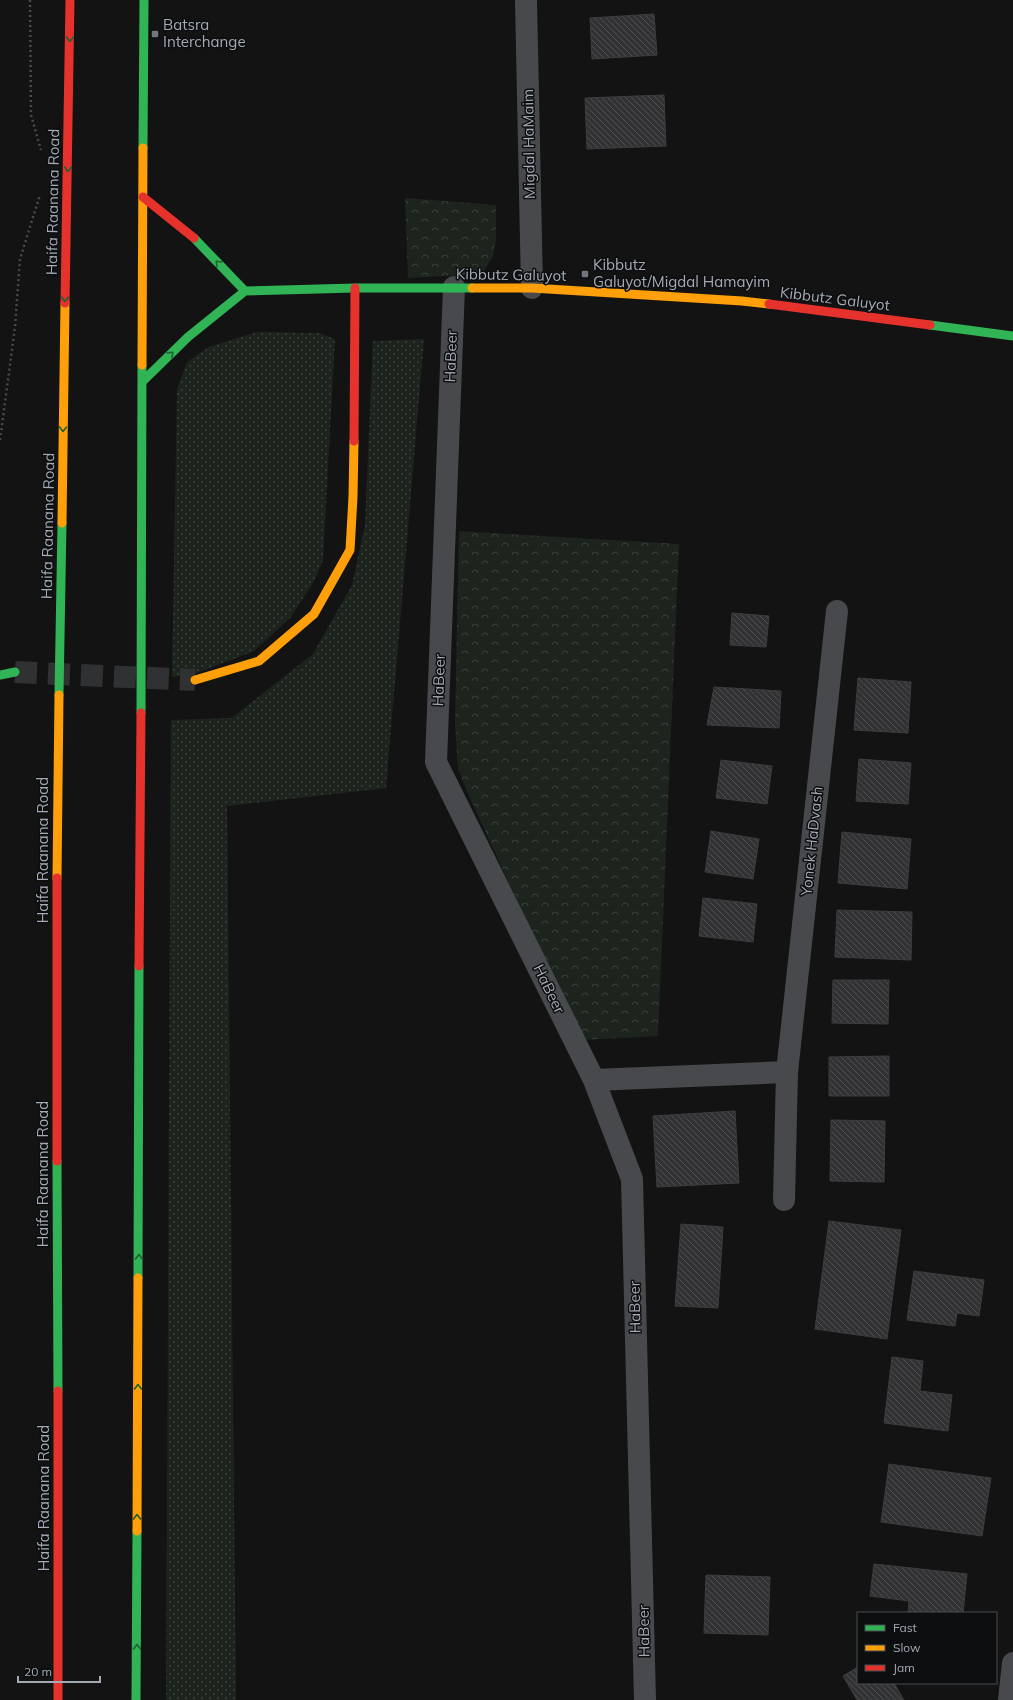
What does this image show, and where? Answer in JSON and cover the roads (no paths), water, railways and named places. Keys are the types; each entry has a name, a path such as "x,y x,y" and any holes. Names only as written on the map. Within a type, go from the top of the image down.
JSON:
{"main road":[{"name":"Haifa Raanana Road","path":"58,1700 57,834 70,0"},
{"path":"136,1700 144,0"},
{"path":"143,197 193,237 245,291 188,337 143,381"},
{"path":"195,680 258,661 314,614 350,550 353,497 355,288"},
{"name":"Kibbutz Galuyot","path":"245,291 355,288 532,288 742,300 1013,336"},
{"path":"0,675 15,672"}],"street":[{"name":"Migdal HaMaim","path":"526,0 532,288"},
{"name":"HaBeer","path":"454,287 436,762 594,1080 632,1179 646,1700"},
{"name":"Yonek HaDvash","path":"784,1200 787,1072 837,611"},
{"path":"594,1080 787,1072"},
{"path":"1009,1700 1013,1663"}],"tunnel":[{"path":"15,672 195,680"}],"place":[{"name":"Batsra Interchange","path":"155,34"},
{"name":"Kibbutz Galuyot/Migdal Hamayim","path":"585,274"}]}
